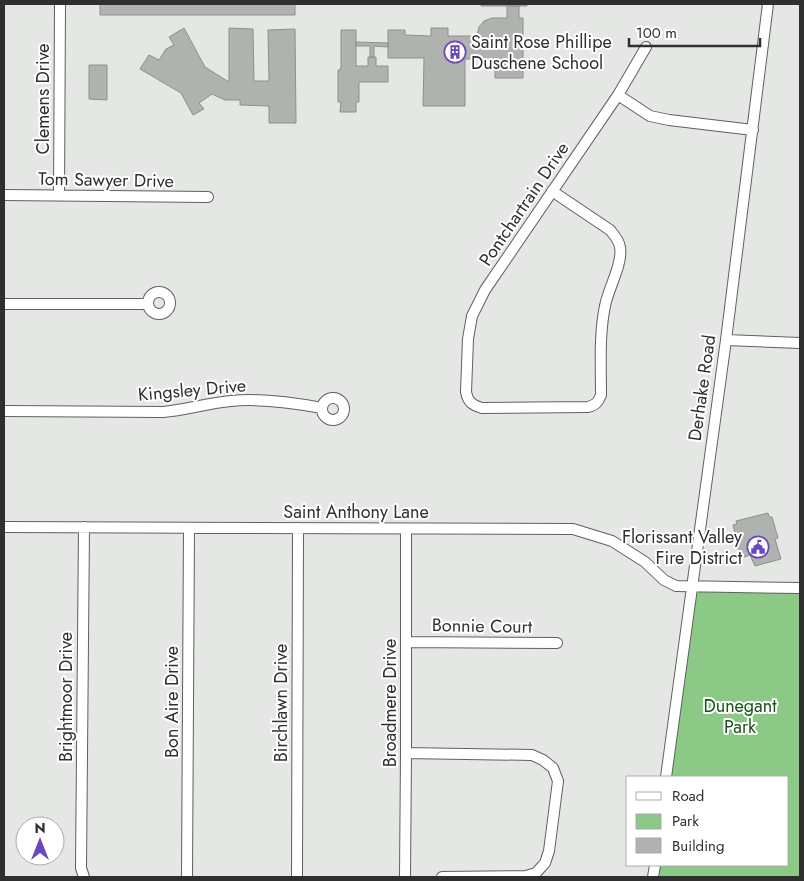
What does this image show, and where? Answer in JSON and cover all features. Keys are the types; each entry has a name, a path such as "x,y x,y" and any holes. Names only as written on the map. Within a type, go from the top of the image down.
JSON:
{"street":[{"name":"Clemens Drive","path":"59,195 60,4"},
{"name":"Derhake Road","path":"666,776 726,340 768,4"},
{"name":"Pontchartrain Drive","path":"552,191 610,230 618,239 620,247 620,259 609,289 602,325 601,395 599,401 594,406 588,407 482,408 468,400 466,392 468,338 472,316 486,290 552,191 618,96 646,47"},
{"path":"618,96 650,116 753,130"},
{"name":"Tom Sawyer Drive","path":"4,195 208,197"},
{"path":"4,304 148,304"},
{"path":"726,340 800,343"},
{"name":"Kingsley Drive","path":"4,411 162,412 182,411 231,401 258,401 322,408"},
{"name":"Saint Anthony Lane","path":"4,527 573,529 612,541 645,562 664,580 676,586 800,588"},
{"name":"Brightmoor Drive","path":"83,872 84,527"},
{"name":"Bon Aire Drive","path":"187,877 189,528"},
{"name":"Birchlawn Drive","path":"297,877 298,528"},
{"name":"Broadmere Drive","path":"404,877 406,529"},
{"name":"Bonnie Court","path":"406,642 557,643"},
{"path":"406,753 532,754 553,768 558,782 549,851 544,863 536,873 526,876 442,877"}],"green space":[{"name":"Dunegant Park","path":"700,592 800,593 800,877 658,877 660,866 789,866 789,776 671,776 696,594"}],"building":[{"path":"100,4 295,4 295,15 100,15"},
{"path":"481,4 527,4 527,6 481,6"},
{"name":"Saint Rose Phillipe Duschene School","path":"507,6 519,6 519,18 523,18 523,78 495,78 495,59 465,59 465,106 423,106 424,58 388,58 388,30 405,30 405,35 431,36 431,28 448,28 448,36 477,36 479,27 484,21 492,18 507,18"},
{"path":"184,28 205,67 229,82 229,28 253,29 254,81 269,81 268,30 295,29 296,123 269,123 269,106 240,105 240,100 225,100 212,94 199,103 204,109 193,115 181,93 140,69 149,55 159,60 166,49 174,45 169,37"},
{"path":"341,30 356,30 356,66 368,66 368,57 376,57 376,66 388,66 388,82 359,82 359,102 356,102 356,112 340,112 341,102 338,102 338,70 341,67"},
{"path":"356,42 388,43 388,47 374,46 374,57 370,57 370,46 356,46"},
{"path":"89,65 107,65 107,100 89,99"},
{"name":"Florissant Valley Fire District","path":"768,513 769,517 772,517 778,538 775,539 781,559 755,566 750,555 741,558 733,525 737,524 736,521"}],"place":[{"name":"Saint Rose Phillipe Duschene School","path":"455,52"},
{"name":"Florissant Valley Fire District","path":"758,547"}]}
